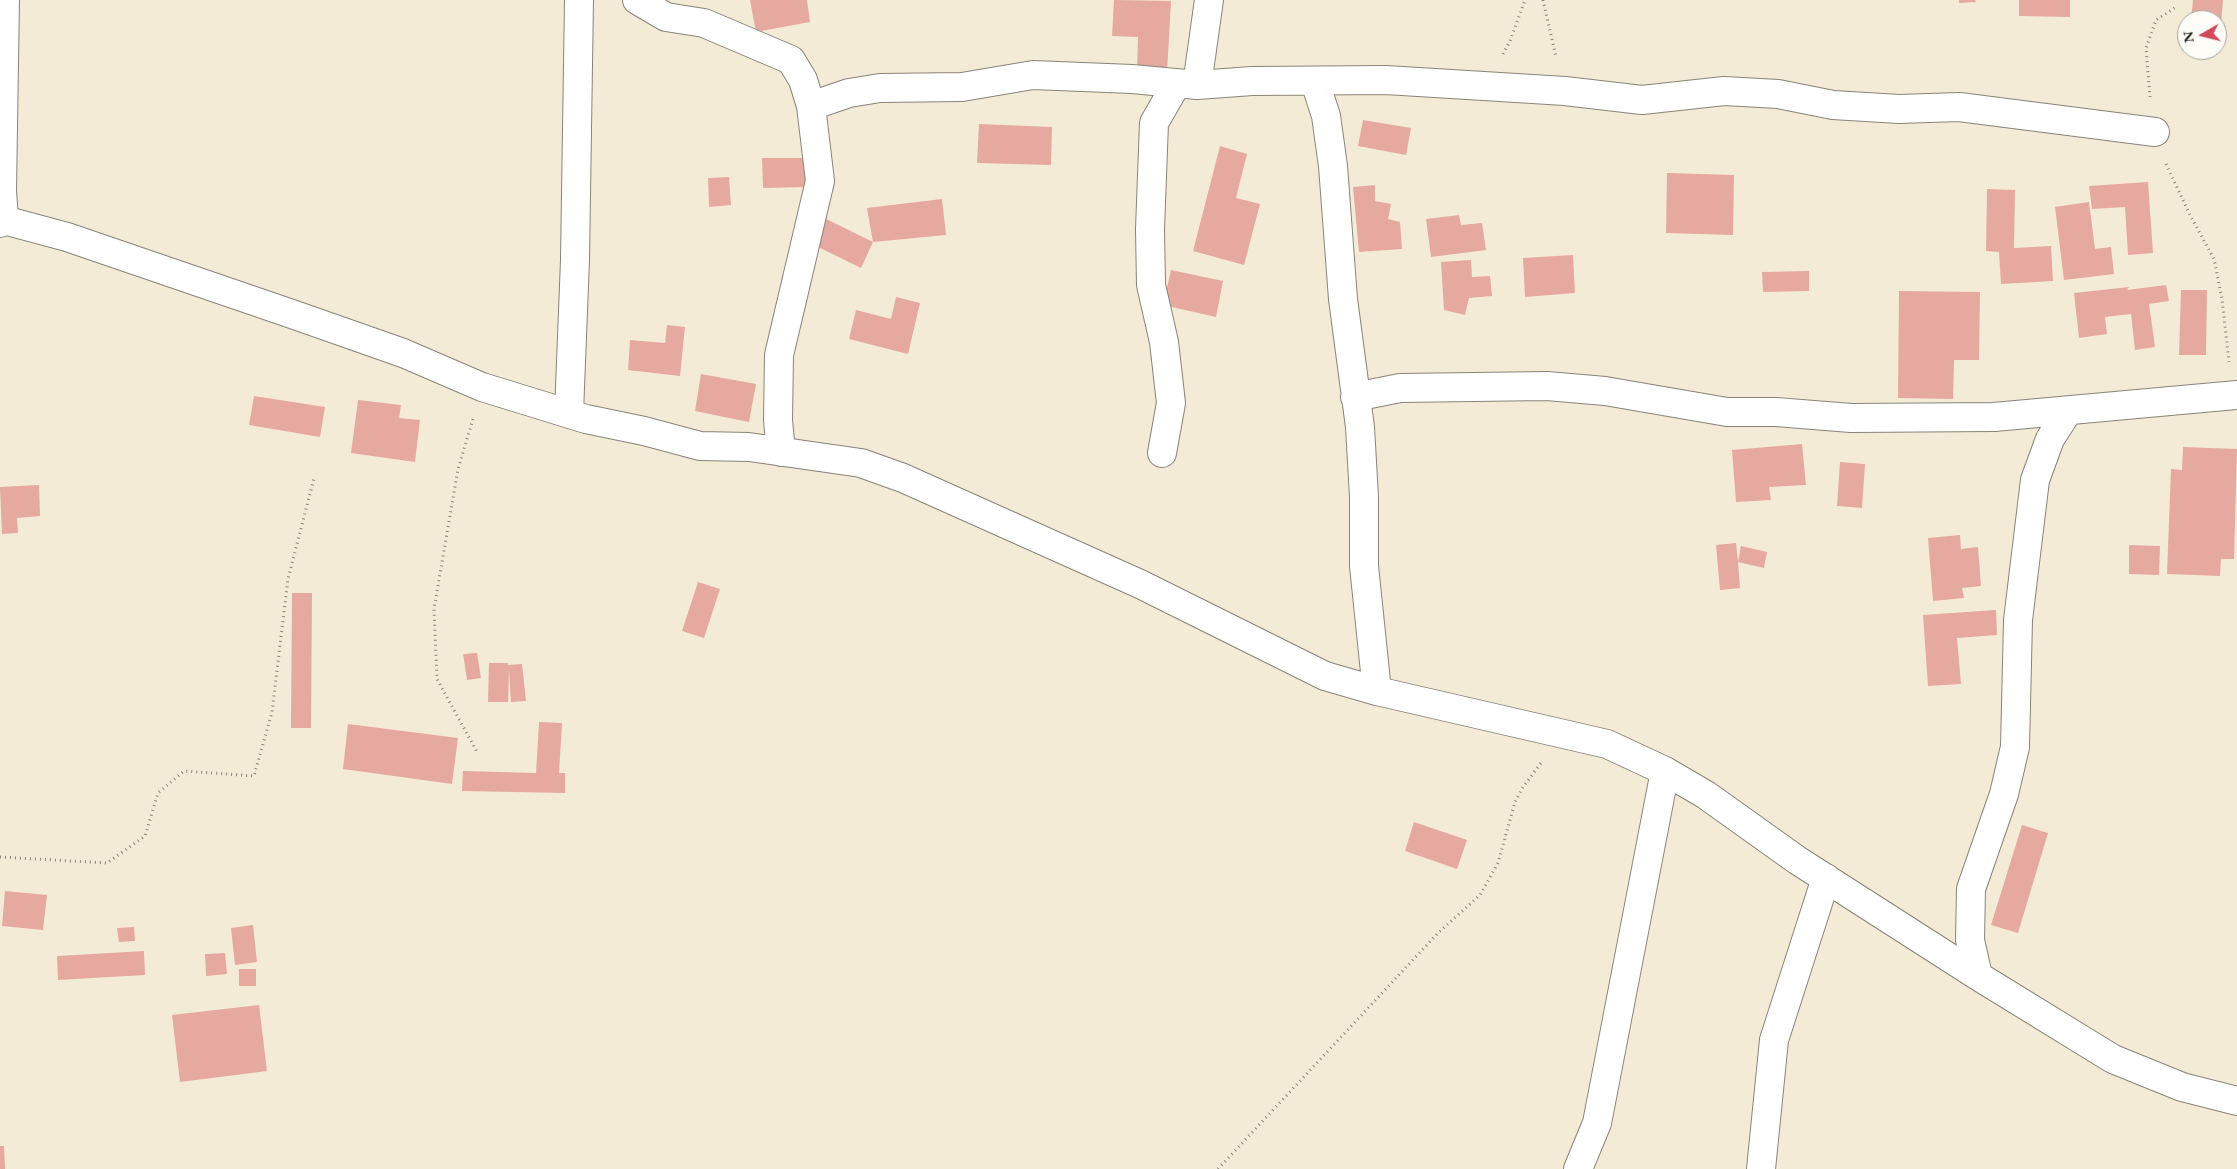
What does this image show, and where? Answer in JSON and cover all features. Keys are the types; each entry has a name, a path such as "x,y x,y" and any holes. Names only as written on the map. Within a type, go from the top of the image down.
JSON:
{"street":[{"path":"5,0 1,220 67,237 403,353 482,387 569,413 675,438 700,446 749,447 861,463 903,478 1140,584 1325,676 1377,691 1607,744 1665,771 1706,795 1826,878 1978,976 2113,1059 2182,1087 2237,1101"},
{"path":"569,413 575,260 579,0"},
{"path":"637,0 666,17 704,23 791,60 803,80 811,106 820,182 779,355 778,420 781,452"},
{"path":"1162,453 1171,403 1164,342 1151,285 1154,123 1187,84 1209,0"},
{"path":"811,106 849,93 872,89 962,87 1033,75 1132,79 1187,84 1252,81 1386,80 1565,91 1642,100 1724,90 1778,94 1833,105 1899,109 1959,107 2155,132"},
{"path":"1315,82 1326,116 1333,166 1343,300 1355,397 1364,497 1364,566 1377,691"},
{"path":"1355,397 1400,388 1547,386 1614,392 1727,412 1776,412 1851,418 1994,417 2234,395"},
{"path":"1978,976 1970,940 1971,889 2004,794 2015,747 2018,620 2035,480 2050,439 2068,411"},
{"path":"1578,1169 1597,1123 1665,771"},
{"path":"1761,1169 1774,1040 1826,878"}],"path":[{"path":"1483,86 1510,42 1525,0"},
{"path":"1543,0 1565,91"},
{"path":"2176,7 2156,20 2146,48 2148,89 2155,132 2173,182 2214,259 2222,298 2234,395"},
{"path":"477,752 437,679 434,609 458,469 482,387"},
{"path":"0,857 107,863 144,836 158,794 184,771 254,776 272,712 288,579 314,478"},
{"path":"1218,1169 1438,934 1480,895 1498,863 1515,802 1523,787 1566,734"}],"building":[{"path":"750,0 807,0 810,22 756,32"},
{"path":"1114,0 1171,1 1167,72 1137,71 1138,37 1112,36"},
{"path":"1959,0 1975,0 1976,2 1959,3"},
{"path":"2019,0 2070,0 2070,17 2019,16"},
{"path":"2193,0 2223,0 2222,10 2192,10"},
{"path":"1363,120 1411,128 1406,155 1358,146"},
{"path":"979,124 1052,127 1051,165 977,163"},
{"path":"1220,146 1247,154 1236,198 1260,204 1244,265 1193,251"},
{"path":"762,158 806,158 807,187 763,188"},
{"path":"1667,173 1734,175 1733,235 1666,233"},
{"path":"729,177 731,205 709,207 708,178"},
{"path":"2148,182 2153,253 2128,255 2125,207 2092,209 2089,186"},
{"path":"1375,185 1375,201 1391,204 1388,219 1400,222 1402,249 1359,252 1353,187"},
{"path":"1987,189 2015,190 2014,248 2051,246 2053,281 2001,284 1999,252 1986,251"},
{"path":"942,199 946,235 873,242 867,208"},
{"path":"2089,202 2095,249 2111,247 2114,274 2064,280 2055,207"},
{"path":"1459,215 1461,225 1482,223 1486,250 1431,257 1426,219"},
{"path":"824,218 873,242 861,268 812,244"},
{"path":"1573,255 1575,293 1525,297 1523,258"},
{"path":"1471,260 1472,277 1490,276 1492,296 1469,298 1465,315 1444,310 1441,262"},
{"path":"1171,270 1223,281 1216,317 1163,305"},
{"path":"1809,271 1809,291 1763,292 1762,272"},
{"path":"2166,285 2169,301 2149,304 2155,347 2135,350 2131,314 2105,317 2107,334 2079,338 2074,293 2129,287 2127,290"},
{"path":"2181,290 2207,290 2206,355 2179,355"},
{"path":"1899,291 1980,292 1979,360 1954,360 1953,399 1898,398"},
{"path":"896,297 920,303 908,354 849,339 856,310 891,319"},
{"path":"667,325 685,327 680,376 628,370 630,340 665,343"},
{"path":"701,374 756,384 749,422 695,411"},
{"path":"254,396 325,407 320,437 249,425"},
{"path":"358,400 401,405 399,418 420,420 415,462 351,453"},
{"path":"1802,444 1806,485 1769,487 1771,500 1736,502 1732,450"},
{"path":"2183,447 2237,449 2234,559 2221,559 2220,576 2167,574 2171,469 2182,470"},
{"path":"1840,462 1865,464 1862,508 1837,506"},
{"path":"39,485 40,516 17,518 18,533 2,534 0,487"},
{"path":"1960,535 1961,549 1978,547 1981,586 1962,588 1964,598 1933,601 1928,538"},
{"path":"1736,543 1740,588 1720,590 1716,545"},
{"path":"2129,545 2160,546 2159,575 2129,574"},
{"path":"1741,546 1767,552 1764,568 1738,562"},
{"path":"698,582 720,589 704,638 682,631"},
{"path":"292,593 312,593 311,728 291,728"},
{"path":"1996,610 1997,635 1957,638 1961,684 1928,686 1923,615"},
{"path":"477,653 481,678 467,680 463,654"},
{"path":"489,663 522,664 526,701 511,702 509,669 508,702 488,702"},
{"path":"539,722 562,723 559,773 565,773 565,793 462,791 463,771 536,773"},
{"path":"348,724 458,738 452,784 343,769"},
{"path":"1414,822 1467,840 1457,869 1405,851"},
{"path":"2022,825 2048,833 2018,933 1991,925"},
{"path":"5,891 47,895 43,930 2,926"},
{"path":"253,925 257,962 235,965 231,928"},
{"path":"134,927 135,941 119,942 117,928"},
{"path":"144,951 145,975 58,980 57,956"},
{"path":"225,953 227,974 206,976 205,954"},
{"path":"239,969 256,969 256,986 239,986"},
{"path":"259,1005 267,1071 180,1082 172,1015"},
{"path":"0,1146 4,1146 5,1169 0,1169"}]}
